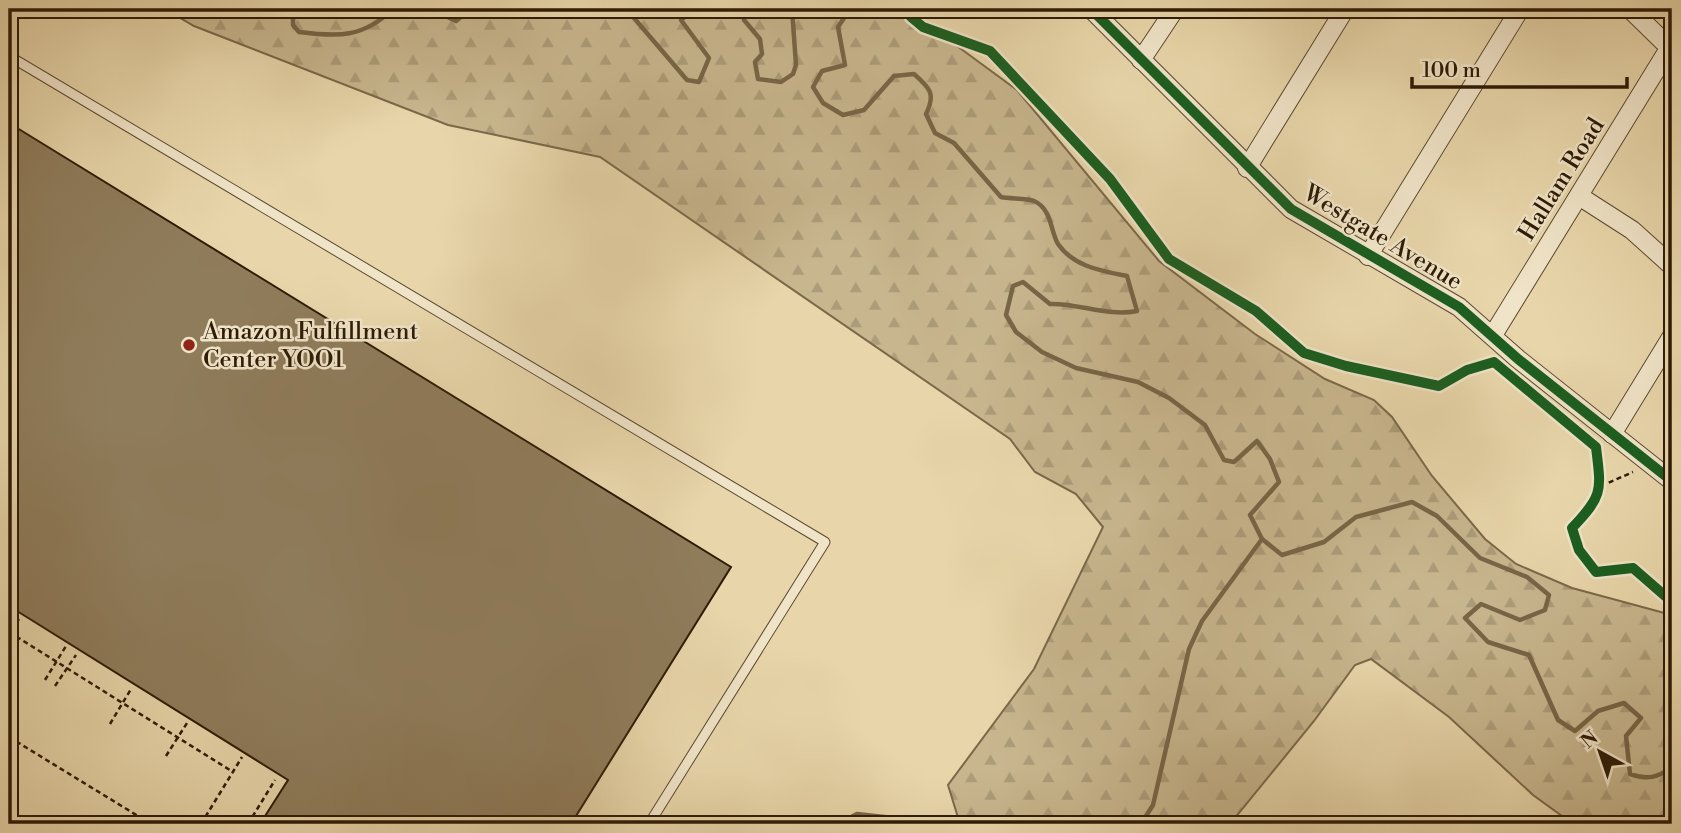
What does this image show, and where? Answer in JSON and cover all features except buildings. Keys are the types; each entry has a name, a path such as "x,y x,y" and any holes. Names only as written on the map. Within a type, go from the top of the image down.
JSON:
{"street":[{"name":"Westgate Avenue","path":"1091,9 1247,168 1291,209 1368,256 1435,292 1493,335 1672,481"},
{"path":"1141,60 1175,9"},
{"path":"1247,168 1345,9"},
{"path":"1368,256 1520,9"},
{"path":"1630,9 1671,48"},
{"name":"Hallam Road","path":"1493,335 1671,48"},
{"path":"1579,196 1632,230 1672,266"},
{"path":"1612,434 1672,336"}],"lane":[{"path":"9,57 825,542 649,824"}],"path":[{"path":"1601,486 1633,472"},
{"path":"1596,500 1601,486 1599,473"},
{"path":"19,619 9,634 233,772"},
{"path":"45,680 66,646"},
{"path":"55,686 76,655"},
{"path":"110,724 131,689"},
{"path":"166,756 187,723"},
{"path":"9,737 151,824"},
{"path":"201,824 242,757"},
{"path":"247,824 275,780"},
{"path":"206,816 219,824"}],"green space":[{"path":"165,9 896,9 923,21 1017,90 1159,261 1255,334 1325,379 1374,400 1392,417 1432,476 1485,539 1516,564 1572,588 1672,615 1672,824 1573,824 1533,795 1449,717 1371,659 1355,665 1314,721 1230,824 960,824 948,785 1034,669 1103,527 1076,494 1035,472 1010,439 600,157 448,125 194,26"}],"waterway":[{"path":"293,9 293,25 299,32 326,35 349,33 371,26 393,9"},
{"path":"431,9 456,21 471,9"},
{"path":"567,9 585,13 628,11 687,80 699,82 709,58 681,20 694,9"},
{"path":"746,9 744,20 760,39 762,54 755,62 758,79 781,82 793,74 796,65 792,9"},
{"path":"850,9 838,27 845,65 822,71 813,87 823,103 843,115 864,110 894,76 914,74 930,92 931,101 926,114 935,133 954,143 1001,197 1034,201 1044,209 1058,244 1072,258 1089,267 1127,276 1137,311 1115,312 1050,304 1023,282 1013,286 1006,315 1016,332 1042,352 1076,368 1138,382 1169,398 1205,425 1224,460 1234,462 1257,441 1270,459 1279,482 1250,515 1262,539 1282,555 1324,542 1356,517 1412,502 1437,516 1480,558 1527,577 1549,595 1545,610 1520,620 1481,604 1465,618 1488,642 1529,655 1558,720 1575,731 1598,711 1624,703 1641,718 1626,736 1630,774 1652,777 1672,767"},
{"path":"1141,824 1153,805 1189,649 1202,621 1262,539"},
{"path":"838,824 857,814 947,824"}],"cycle path":[{"path":"909,9 911,17 923,27 990,51 1110,179 1169,259 1256,311 1304,353 1346,366 1439,386 1467,370 1494,362 1596,447 1598,491 1590,507 1572,528 1579,550 1596,572 1633,568 1672,602"},
{"path":"1091,9 1291,209 1459,307 1518,359 1672,481"}],"place":[{"name":"Amazon Fulfillment Center YOO1","path":"189,345"}]}
